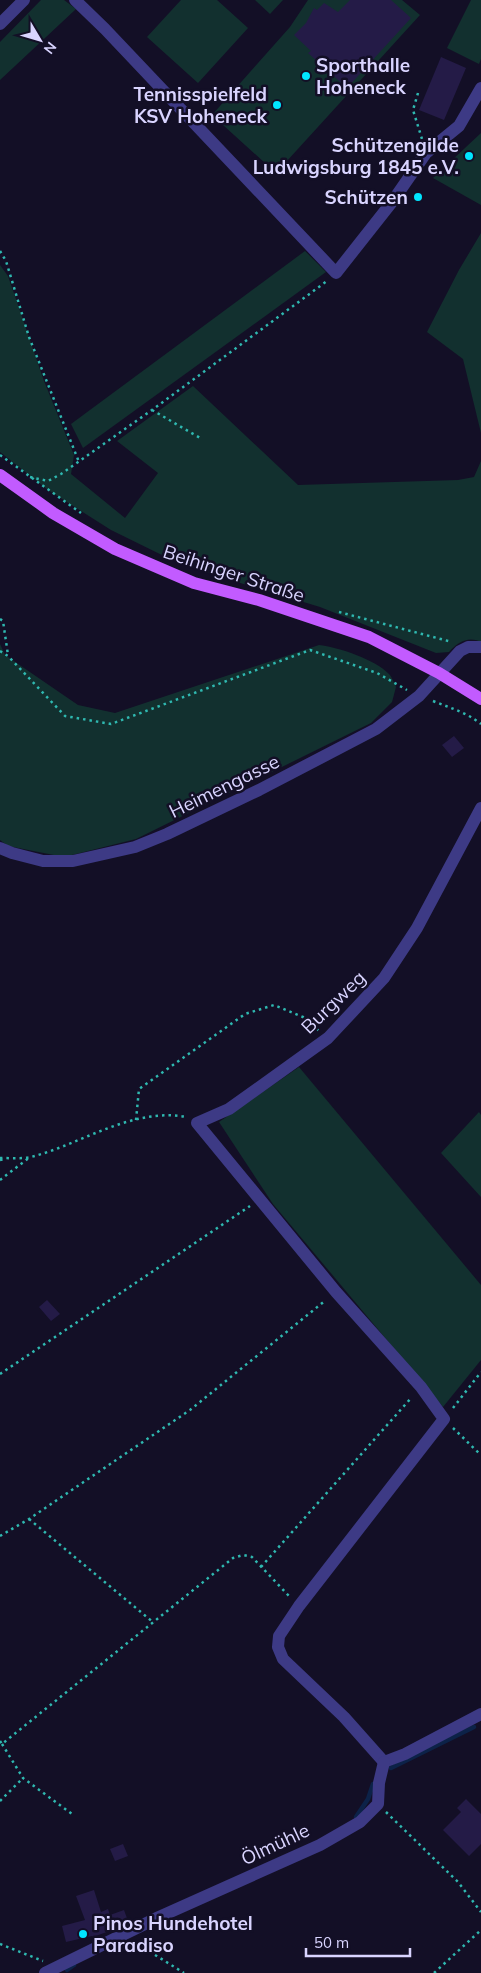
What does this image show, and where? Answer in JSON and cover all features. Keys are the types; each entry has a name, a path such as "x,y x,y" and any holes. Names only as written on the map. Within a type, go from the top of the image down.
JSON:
{"main road":[{"name":"Beihinger Straße","path":"0,475 53,513 116,549 158,569 194,583 259,600 369,637 481,698"}],"street":[{"path":"75,0 105,29 336,274 392,202 426,153 459,126 481,88"},
{"path":"0,24 19,2"},
{"path":"468,647 481,647"},
{"name":"Heimengasse","path":"0,848 43,861 95,857 136,847 198,821 362,738 390,720 419,696 460,650 468,647"},
{"name":"Burgweg","path":"197,1123 229,1109 328,1038 384,978 417,928 481,808"},
{"path":"197,1123 258,1200 336,1292 421,1387 444,1419 298,1606 280,1636 278,1647 283,1659 344,1717 384,1762"},
{"path":"384,1762 404,1754 481,1714"},
{"path":"378,1804 379,1783 384,1762"},
{"name":"Ölmühle","path":"45,1973 159,1917 320,1844 360,1822 378,1804"}],"path":[{"path":"418,93 413,110 426,153"},
{"path":"0,251 6,261 29,337 79,462"},
{"path":"29,477 48,481 61,474 152,410 336,274"},
{"path":"152,410 202,439"},
{"path":"0,455 85,516"},
{"path":"333,610 468,647"},
{"path":"0,619 3,621 8,656"},
{"path":"0,651 8,656 65,716 111,724 310,650 377,673 419,696 453,707 481,724"},
{"path":"136,1120 139,1090 245,1014 274,1005 303,1017 328,1038"},
{"path":"0,1159 31,1156 136,1120 165,1116 186,1117 197,1123"},
{"path":"0,1180 31,1156"},
{"path":"0,1374 239,1215 258,1200"},
{"path":"0,1536 29,1519 190,1410 336,1292"},
{"path":"481,1372 444,1419 481,1455"},
{"path":"261,1567 421,1387"},
{"path":"29,1519 154,1622"},
{"path":"72,1814 23,1778 1,1742 233,1558 243,1555 252,1557 298,1606"},
{"path":"0,1801 23,1778"},
{"path":"378,1804 453,1877 481,1912"},
{"path":"434,1973 481,1930"},
{"path":"0,1944 58,1966"},
{"path":"144,1948 184,1973"}],"green space":[{"path":"41,0 64,0 76,9 0,80 0,42"},
{"path":"181,0 217,0 248,28 198,83 147,37"},
{"path":"255,0 283,0 270,14"},
{"name":"Sporthalle Hoheneck","path":"308,0 402,0 420,15 276,173 212,115 290,27"},
{"path":"471,0 481,0 481,59 479,64 447,48"},
{"name":"Schützengilde Ludwigsburg 1845 e.V.","path":"481,133 481,205 433,178"},
{"path":"481,233 481,433 463,359 427,332 459,270"},
{"path":"305,251 326,272 83,448 71,424"},
{"path":"0,265 8,276 44,381 74,455 71,474 125,518 158,473 117,441 193,386 298,485 458,480 474,477 481,461 481,642 476,640 463,641 449,652 436,653 320,607 214,575 170,559 111,530 48,490 0,452"},
{"path":"0,644 5,655 78,705 115,713 319,645 336,648 366,659 389,674 396,687 392,702 371,723 136,839 64,857 8,846 0,840"},
{"path":"299,1067 481,1285 481,1360 443,1407 273,1204 219,1122"},
{"path":"479,1112 481,1115 481,1197 441,1153"}],"building":[{"path":"350,0 391,0 411,18 347,88 308,53 311,51 294,35 306,23 314,8 317,10 324,3 338,12"},
{"path":"441,57 466,68 444,120 419,110"},
{"path":"454,736 464,748 452,757 442,745"},
{"path":"47,1300 60,1314 51,1321 39,1307"},
{"path":"466,1799 481,1814 481,1844 469,1856 443,1830 461,1812 457,1808"},
{"path":"123,1844 128,1856 115,1861 110,1849"},
{"path":"94,1890 101,1912 108,1909 110,1915 124,1910 128,1921 114,1926 115,1929 93,1937 66,1942 62,1926 85,1920 76,1896"}],"waterway":[{"path":"391,1768 474,1727"},
{"path":"356,1817 368,1799 373,1784"},
{"path":"67,1970 74,1965"}],"place":[{"name":"Sporthalle Hoheneck","path":"306,76"},
{"name":"Tennisspielfeld KSV Hoheneck","path":"277,105"},
{"name":"Schützengilde Ludwigsburg 1845 e.V.","path":"469,156"},
{"name":"Schützen","path":"418,197"},
{"name":"Pinos Hundehotel Paradiso","path":"83,1934"}]}
